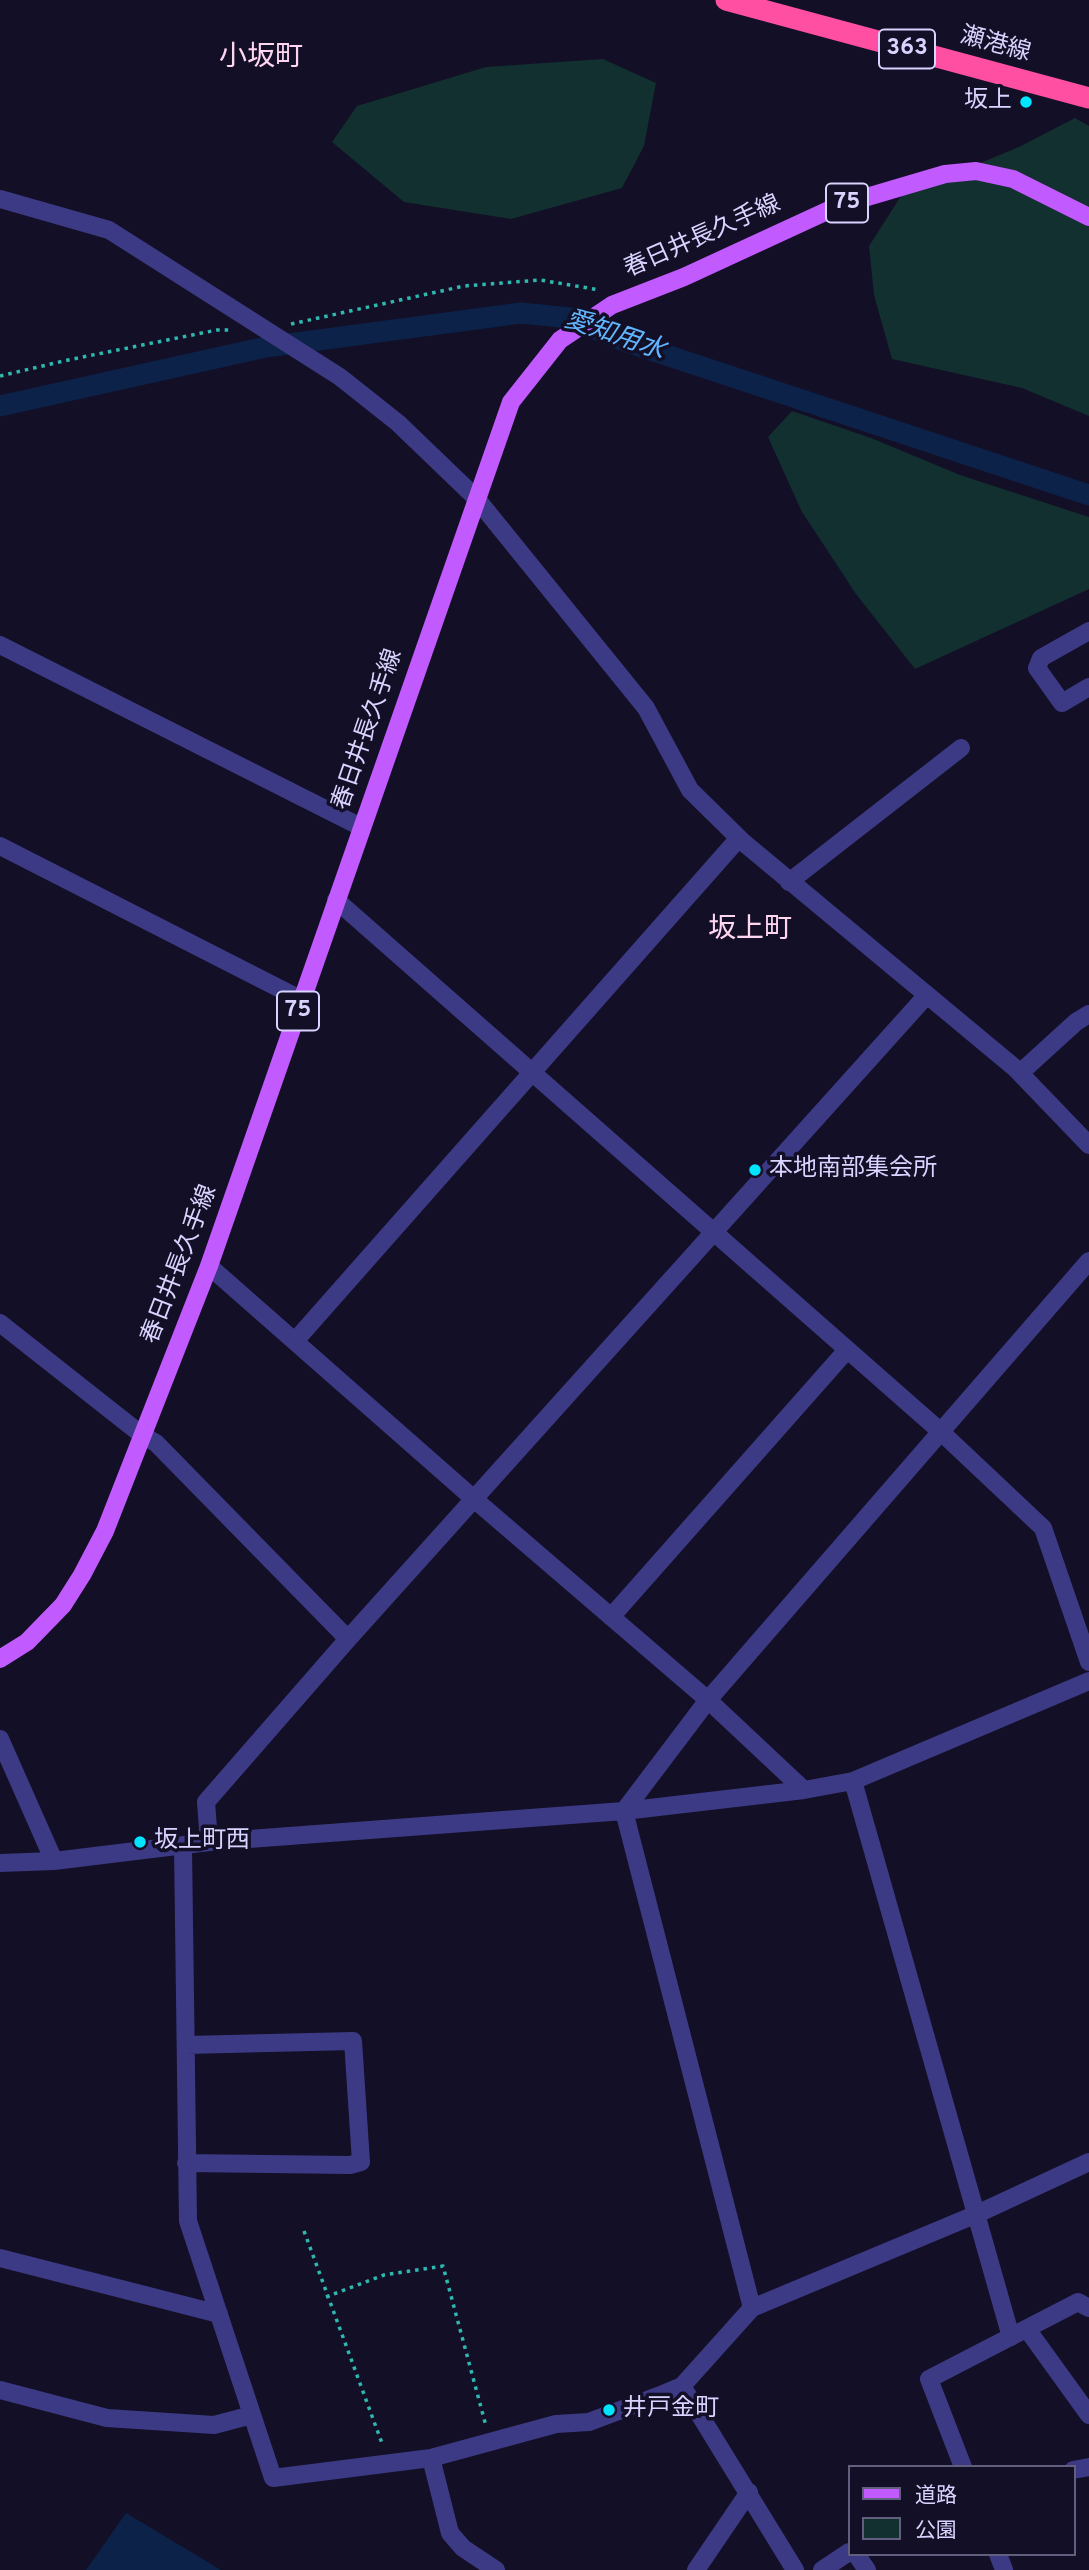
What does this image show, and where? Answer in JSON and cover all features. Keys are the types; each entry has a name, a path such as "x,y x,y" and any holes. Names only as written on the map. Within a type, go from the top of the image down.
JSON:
{"highway":[{"name":"瀬港線","path":"726,0 1089,98"}],"main road":[{"name":"春日井長久手線","path":"0,1658 27,1642 63,1605 105,1531 209,1266 511,402 560,340 612,305 684,277 840,205 945,174 976,171 1013,179 1089,217"}],"street":[{"path":"0,200 109,230 340,377 398,423 476,498 646,708 690,790 789,882 1020,1073 1089,1145"},
{"path":"1089,631 1041,658 1037,668 1062,703 1089,687"},
{"path":"0,645 361,827"},
{"path":"789,882 961,748"},
{"path":"295,1341 739,838"},
{"path":"0,846 302,1000"},
{"path":"336,900 712,1233 940,1430 1043,1528 1089,1662"},
{"path":"209,1842 206,1802 348,1639 927,995"},
{"path":"1020,1073 1076,1022 1089,1014"},
{"path":"624,1811 708,1700 1089,1261"},
{"path":"209,1266 708,1700 804,1790"},
{"path":"0,1323 142,1435 156,1443 348,1639"},
{"path":"611,1617 847,1349"},
{"path":"0,1863 54,1861 209,1842 624,1811 853,1782 1089,1681"},
{"path":"0,1739 54,1861"},
{"path":"853,1782 1011,2337"},
{"path":"624,1811 751,2308"},
{"path":"183,1847 188,2221 273,2478 431,2458 556,2424 589,2423 682,2386 751,2308 977,2214 1089,2162"},
{"path":"186,2045 353,2041 361,2162 350,2165 186,2163"},
{"path":"0,2258 219,2314"},
{"path":"962,2465 929,2379 1078,2302 1089,2308"},
{"path":"1027,2329 1089,2415"},
{"path":"682,2386 795,2570"},
{"path":"0,2390 107,2417 214,2425 252,2415"},
{"path":"431,2458 450,2533 463,2548 496,2570"},
{"path":"696,2570 749,2492"},
{"path":"822,2570 848,2553"}],"path":[{"path":"0,376 217,330 270,333 477,285 540,280 632,297"},
{"path":"304,2231 389,2463"},
{"path":"326,2297 384,2275 443,2266 490,2442"}],"green space":[{"path":"603,59 656,83 644,146 622,188 511,219 404,202 332,142 357,106 486,67"},
{"path":"1075,118 1089,126 1089,416 1022,388 892,359 874,295 869,246 901,196 1019,147"},
{"path":"792,411 871,438 960,475 1089,517 1089,589 915,669 856,594 802,512 768,437"}],"water":[{"path":"126,2513 221,2570 86,2570"}],"waterway":[{"name":"愛知用水","path":"0,406 266,347 521,313 570,318 624,341 1089,495"}],"place":[{"name":"坂上","path":"1026,102"},
{"name":"本地南部集会所","path":"755,1170"},
{"name":"坂上町西","path":"140,1842"},
{"name":"井戸金町","path":"609,2410"}],"district":[{"name":"小坂町","path":"261,59"},
{"name":"坂上町","path":"750,931"}]}
